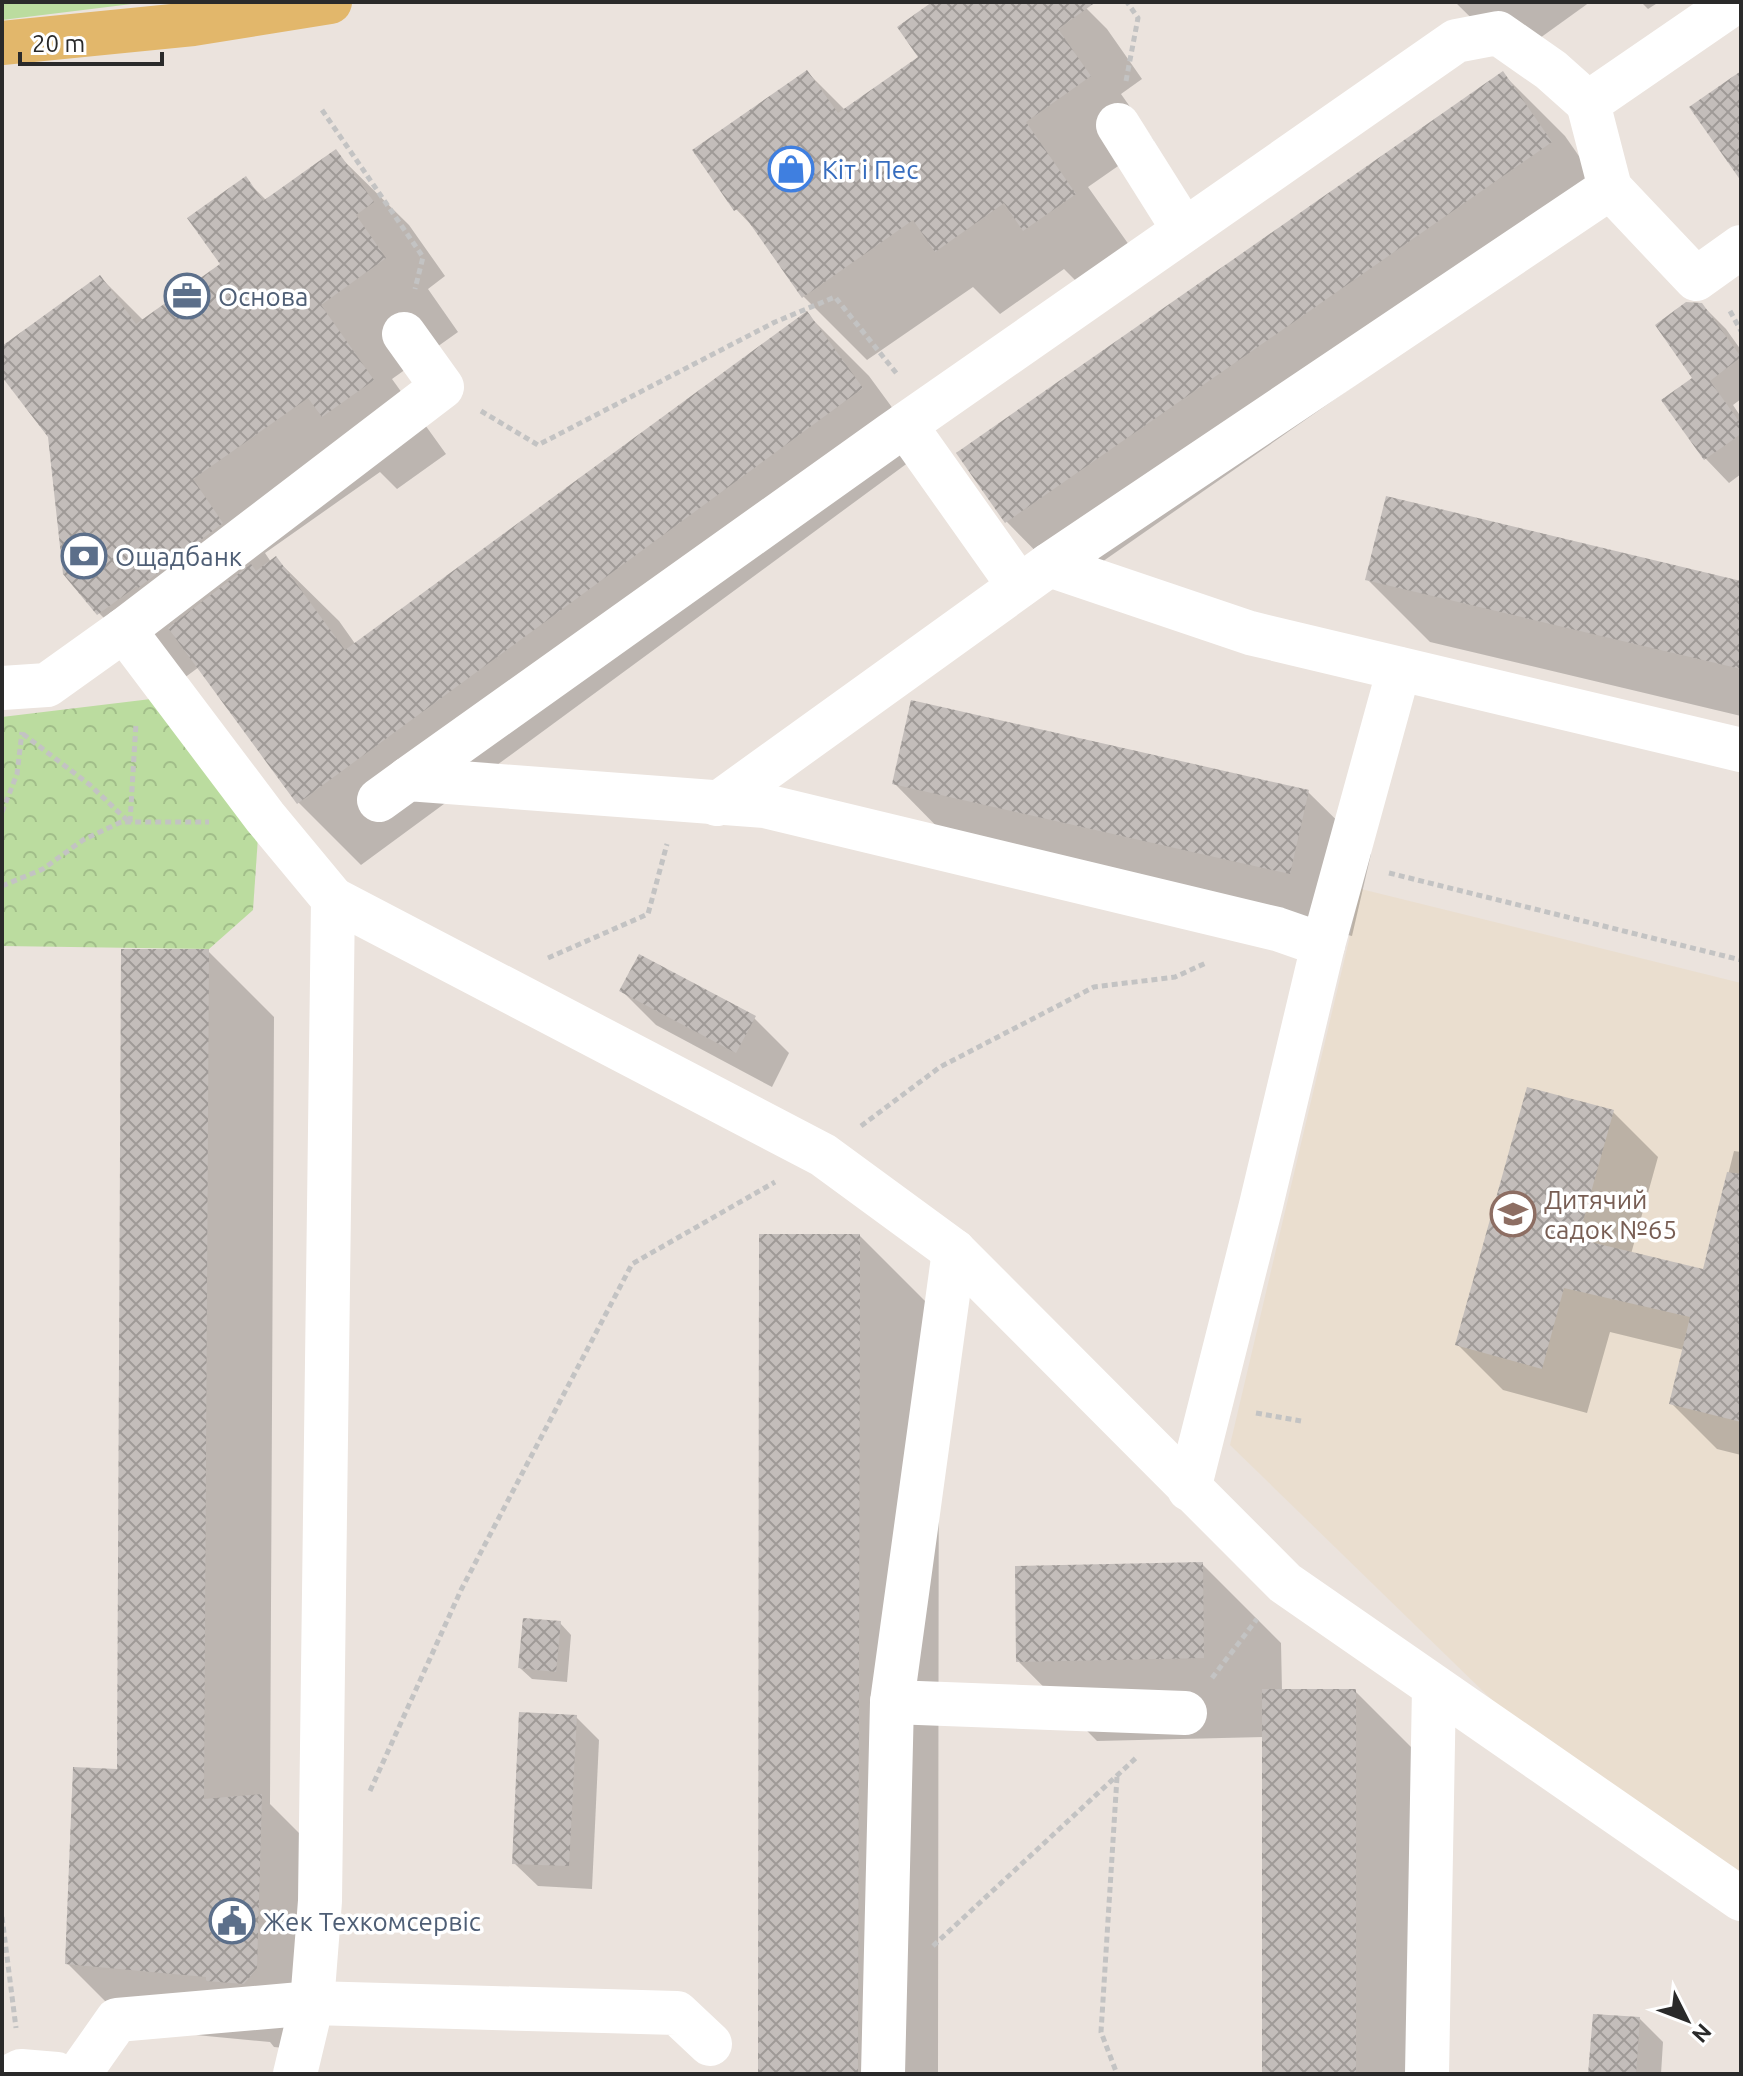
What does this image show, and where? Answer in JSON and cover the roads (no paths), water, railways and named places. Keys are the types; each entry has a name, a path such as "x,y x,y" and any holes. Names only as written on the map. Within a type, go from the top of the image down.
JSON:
{"main road":[{"path":"2,43 193,24 330,2"}],"lane":[{"path":"1588,103 1735,2"},
{"path":"1323,945 1277,929 765,806 394,789 916,418 1456,41 1498,33 1551,70 1588,103 1610,188 1696,279 1741,247"},
{"path":"1118,125 1184,230"},
{"path":"698,802 1610,188"},
{"path":"14,687 47,685 132,641 442,387 404,334"},
{"path":"916,418 1034,576 1250,633 1741,750"},
{"path":"132,641 270,823 333,899 823,1155 954,1251 1285,1583 1741,1899"},
{"path":"1189,1489 1323,945 1399,669"},
{"path":"295,2074 312,2003 320,1901 333,899"},
{"path":"883,2074 892,1702 954,1251"},
{"path":"1427,2074 1434,1688"},
{"path":"892,1702 1185,1713"},
{"path":"79,2074 117,2020 312,2003 677,2013 710,2044"}],"place":[{"name":"Кіт і Пес","path":"791,169"},
{"name":"Основа","path":"187,296"},
{"name":"Ощадбанк","path":"84,556"},
{"name":"Дитячий садок №65","path":"1513,1214"},
{"name":"Жек Техкомсервіс","path":"232,1921"}]}
